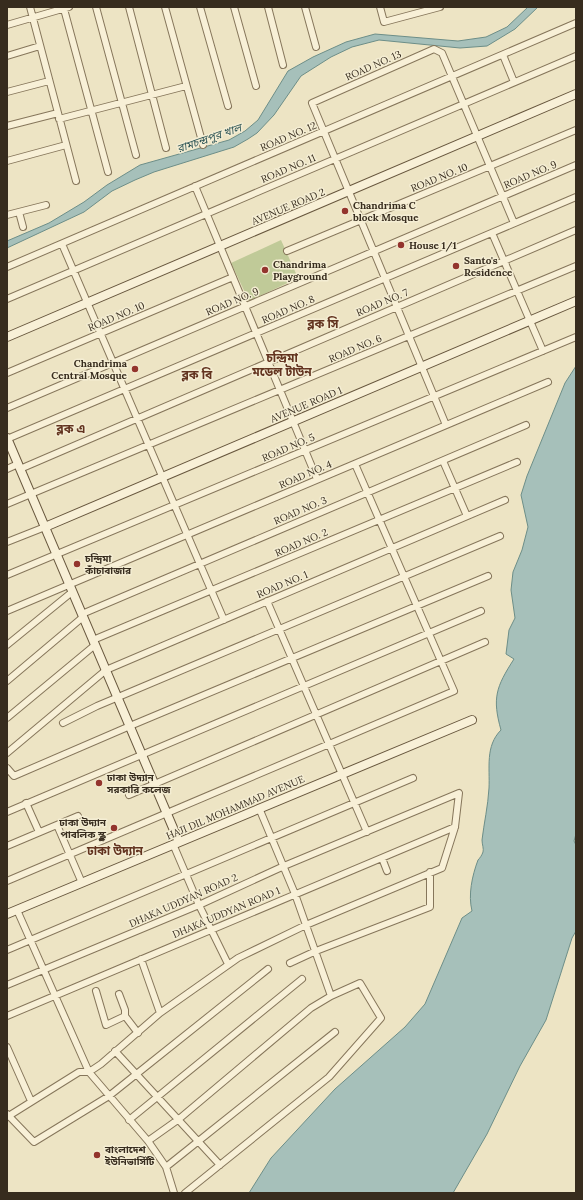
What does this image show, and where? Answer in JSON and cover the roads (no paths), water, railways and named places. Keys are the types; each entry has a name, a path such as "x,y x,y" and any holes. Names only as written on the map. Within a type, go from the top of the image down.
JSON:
{"street":[{"path":"30,7 76,181"},
{"path":"96,7 136,155"},
{"path":"129,7 166,148"},
{"path":"165,7 203,145"},
{"path":"200,7 228,106"},
{"path":"234,7 256,86"},
{"path":"268,7 283,65"},
{"path":"305,7 316,47"},
{"path":"380,7 384,22 440,7"},
{"path":"7,25 66,8 91,111 108,172"},
{"name":"ROAD NO. 12","path":"7,267 576,23"},
{"path":"7,56 40,46"},
{"name":"ROAD NO. 13","path":"324,132 312,103 434,49 442,52 452,76"},
{"path":"503,55 514,82"},
{"name":"ROAD NO. 11","path":"7,299 576,56"},
{"path":"452,76 514,223"},
{"path":"7,92 49,81"},
{"path":"7,126 91,111 186,86"},
{"name":"AVENUE ROAD 2","path":"7,337 576,94"},
{"name":"ROAD NO. 10","path":"287,251 576,130"},
{"path":"324,132 446,425"},
{"path":"7,161 66,145"},
{"name":"ROAD NO. 9","path":"7,408 576,165"},
{"path":"195,186 317,480"},
{"name":"ROAD NO. 8","path":"7,439 576,196"},
{"path":"7,215 46,205"},
{"path":"19,212 23,227"},
{"name":"ROAD NO. 7","path":"7,469 19,466 138,418 576,230"},
{"path":"492,232 542,351"},
{"path":"62,244 224,620"},
{"name":"ROAD NO. 6","path":"7,504 576,266"},
{"name":"ROAD NO. 10","path":"7,373 233,277"},
{"name":"AVENUE ROAD 1","path":"45,526 576,301"},
{"name":"ROAD NO. 5","path":"7,575 576,337"},
{"name":"ROAD NO. 4","path":"7,611 548,382"},
{"name":"ROAD NO. 3","path":"7,682 82,615 200,563 526,425"},
{"path":"7,439 167,813 186,874 199,905 228,964"},
{"path":"443,461 466,516"},
{"name":"ROAD NO. 2","path":"7,718 94,643 212,591 517,462"},
{"path":"7,881 454,691 355,464"},
{"name":"ROAD NO. 1","path":"7,752 106,670 505,500"},
{"path":"7,542 45,526"},
{"path":"63,723 118,698 500,536"},
{"path":"7,768 14,776 488,576"},
{"path":"7,645 72,592"},
{"path":"267,601 367,832"},
{"path":"7,812 481,611"},
{"path":"129,795 485,642"},
{"name":"HAJI DIL MOHAMMAD AVENUE","path":"7,914 472,720"},
{"path":"7,950 413,778"},
{"name":"DHAKA UDDYAN ROAD 2","path":"7,986 199,905 284,866 459,793 455,827"},
{"path":"26,803 39,832"},
{"path":"259,808 295,894 331,996"},
{"path":"7,846 78,816"},
{"path":"57,825 82,883"},
{"path":"268,969 109,1096 34,1142 8,1116 78,1072 90,1072 138,1033 160,1012 228,964 265,944 306,925 442,868 455,827"},
{"name":"DHAKA UDDYAN ROAD 1","path":"7,1016 455,827"},
{"path":"382,858 387,871"},
{"path":"290,963 316,951 430,907 430,872"},
{"path":"17,910 90,1072 148,1141 166,1167 174,1193"},
{"path":"140,959 160,1012"},
{"path":"129,1120 157,1095 302,979"},
{"path":"148,1141 179,1119 311,1008 331,996 360,983 381,1018 329,1077 185,1193"},
{"path":"96,992 106,1025 125,1016"},
{"path":"119,994 125,1010 125,1016 138,1033"},
{"path":"166,1167 335,1032"},
{"path":"7,1047 31,1101"},
{"path":"115,1051 220,1165"}],"water":[{"path":"528,7 538,7 515,29 487,46 460,48 379,40 352,47 331,57 301,76 274,115 257,133 248,139 234,147 154,172 135,180 112,191 84,212 7,248 7,241 49,223 140,165 229,140 245,131 258,120 288,71 313,57 346,42 375,34 458,41 486,37 507,27"},
{"path":"576,366 576,834 574,841 576,845 576,931 572,938 546,1020 520,1066 487,1134 453,1193 249,1193 271,1158 335,1089 405,1027 425,1004 462,918 472,911 470,899 472,879 478,860 483,851 482,840 488,795 490,750 496,736 501,730 496,701 497,693 503,677 514,659 506,654 509,630 515,618 511,590 513,572 522,550 528,527 521,495 527,476 565,383"}],"place":[{"name":"Chandrima C block Mosque","path":"345,211"},
{"name":"House 1/1","path":"401,245"},
{"name":"Santo's Residence","path":"456,266"},
{"name":"Chandrima Playground","path":"265,270"},
{"name":"Chandrima Central Mosque","path":"135,369"},
{"name":"চন্দ্রিমা কাঁচাবাজার","path":"77,564"},
{"name":"ঢাকা উদ্যান সরকারি কলেজ","path":"99,783"},
{"name":"ঢাকা উদ্যান পাবলিক স্কুল","path":"114,828"},
{"name":"বাংলাদেশ ইউনিভার্সিটি","path":"97,1155"}],"district":[{"name":"ব্লক সি","path":"323,324"},
{"name":"চন্দ্রিমা মডেল টাউন","path":"282,365"},
{"name":"ব্লক বি","path":"197,375"},
{"name":"ব্লক এ","path":"71,429"},
{"name":"ঢাকা উদ্যান","path":"115,851"}],"water label":[{"name":"রামচন্দ্রপুর খাল","path":"209,138"}]}
